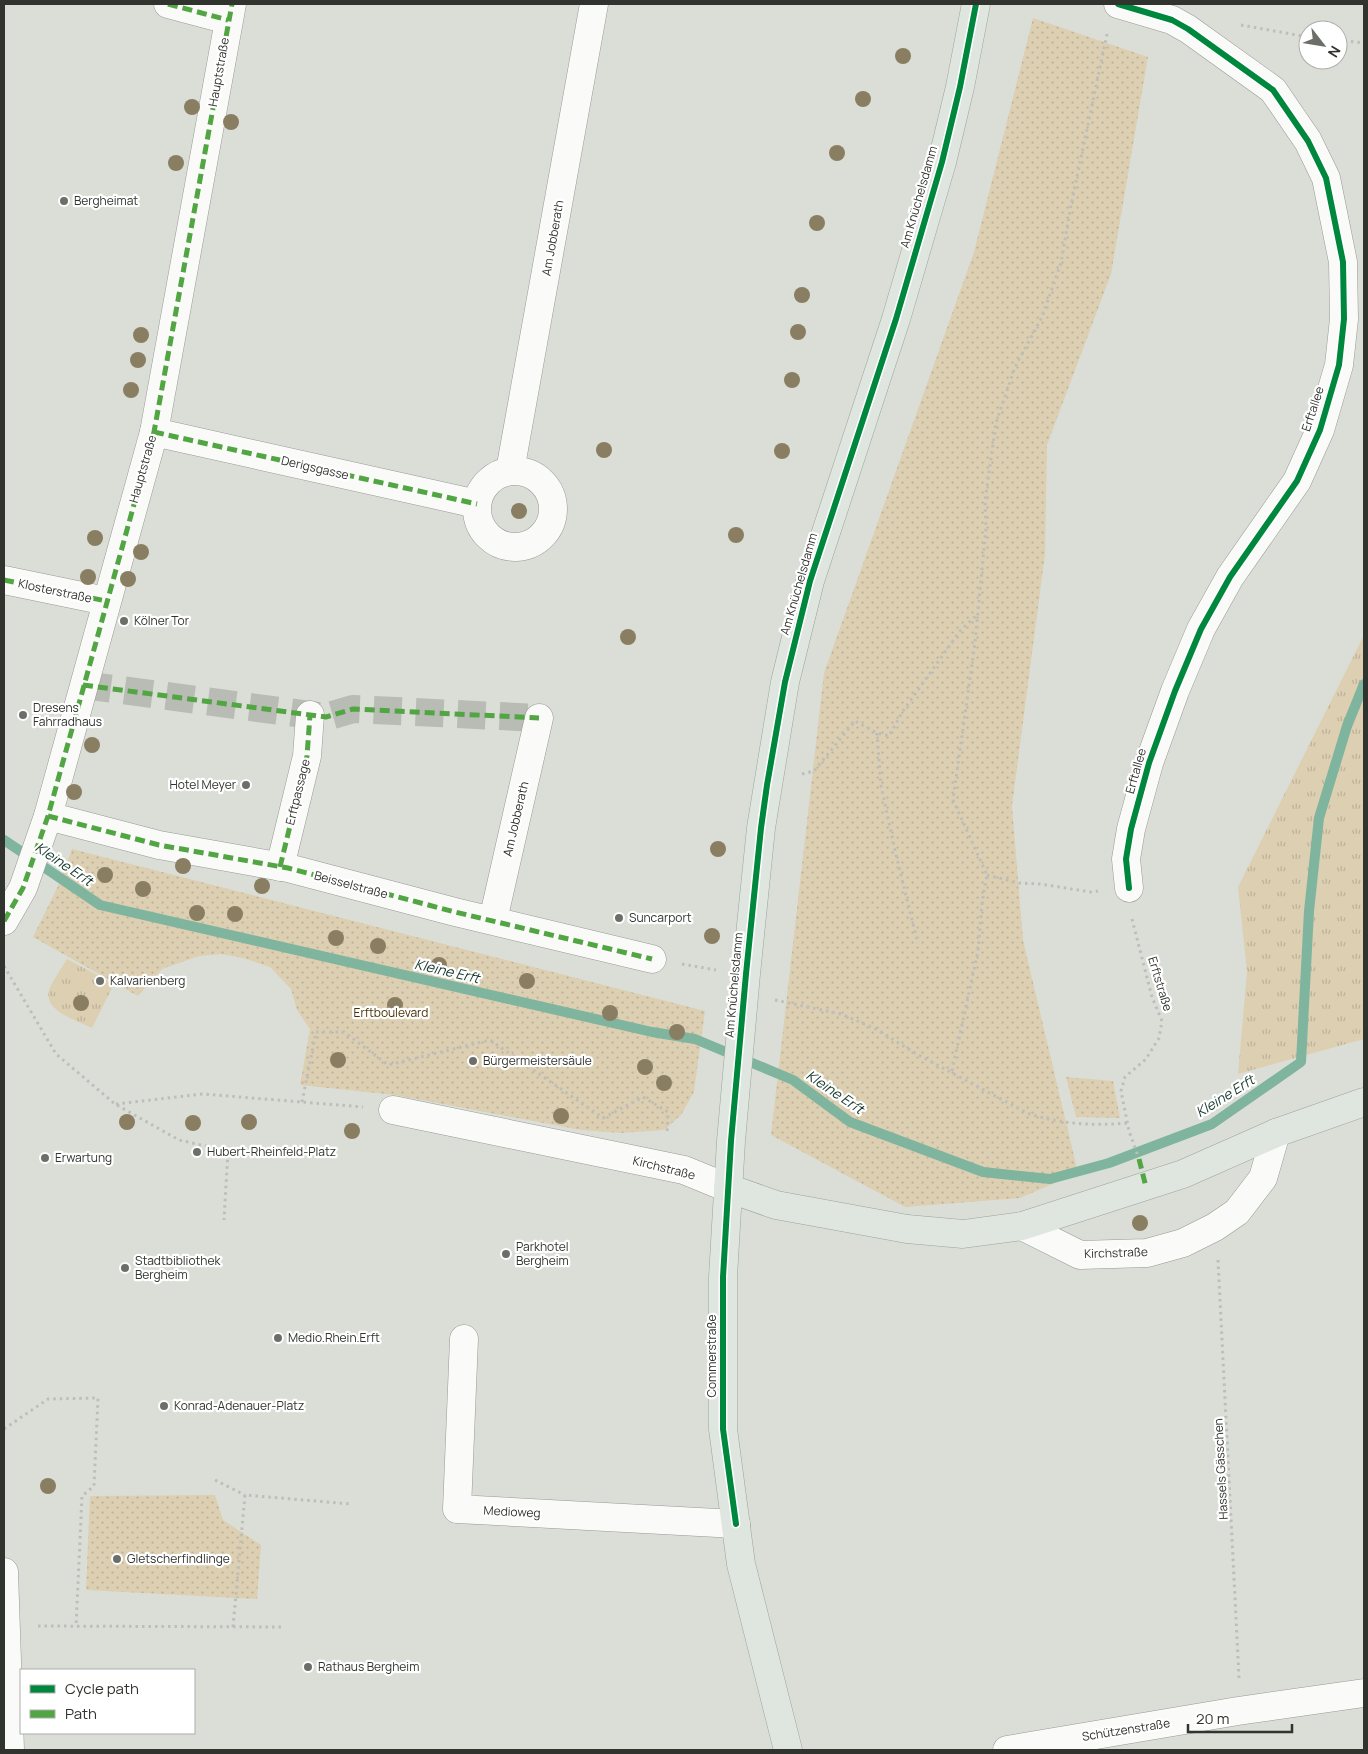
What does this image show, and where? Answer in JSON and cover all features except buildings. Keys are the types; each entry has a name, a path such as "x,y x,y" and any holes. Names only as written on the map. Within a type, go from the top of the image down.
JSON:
{"main road":[{"name":"Am Knüchelsdamm","path":"728,1188 745,983 761,828 785,682 810,580 896,319 939,171 960,87 976,4"},
{"name":"Kirchstraße","path":"728,1188 776,1205 907,1229 963,1234 1022,1226 1183,1174 1276,1133 1364,1102"},
{"name":"Commerstraße","path":"728,1188 723,1277 723,1429 741,1564 788,1750"}],"street":[{"path":"168,4 230,12"},
{"name":"Am Jobberath","path":"510,471 594,4"},
{"name":"Hauptstraße","path":"4,921 23,888 48,816 154,432 230,12"},
{"name":"Erftallee","path":"1113,16 1172,20 1188,29 1273,90 1308,141 1326,178 1343,262 1344,319 1339,365 1320,430 1297,481 1230,577 1201,629 1175,691 1149,762 1131,829 1126,859 1130,888"},
{"name":"Derigsgasse","path":"154,432 477,504"},
{"path":"510,471 524,472 536,477 544,484 550,495 553,508 552,518 547,530 534,543 521,547 508,547 498,544 487,536 480,526 476,513 481,492 488,481 510,471"},
{"name":"Klosterstraße","path":"4,580 106,601"},
{"name":"Erftpassage","path":"280,867 307,756 310,715"},
{"name":"Am Jobberath","path":"493,920 539,718"},
{"name":"Beisselstraße","path":"48,816 159,845 280,867 652,960"},
{"name":"Kirchstraße","path":"393,1110 684,1170 728,1188"},
{"name":"Kirchstraße","path":"1022,1226 1080,1255 1147,1253 1183,1243 1215,1227 1237,1212 1263,1178 1276,1133"},
{"name":"Medioweg","path":"464,1339 458,1509 736,1524"},
{"path":"4,1572 10,1750"},
{"name":"Schützenstraße","path":"1007,1750 1238,1711 1364,1693"}],"path":[{"path":"952,1071 978,951 987,875 953,800 979,613 986,528 985,501 996,423 1015,367 1042,317 1061,263 1071,204 1113,16"},
{"path":"1188,29 1233,24 1298,34"},
{"path":"1348,41 1364,43"},
{"path":"767,785 814,771 854,721 877,733 889,736 903,711 960,631 979,613"},
{"path":"877,733 881,786 917,940"},
{"path":"987,875 1019,883 1040,884 1091,892 1130,888"},
{"path":"652,960 745,983 840,1014 876,1029 913,1052 952,1071 1027,1113 1046,1120 1106,1125 1127,1123"},
{"path":"4,966 56,1054 115,1104 179,1140 228,1151 224,1220"},
{"path":"302,1102 316,1032 344,1032 388,1065 490,1040 603,1118 643,1097 668,1112 665,1167"},
{"path":"115,1104 203,1094 393,1110"},
{"path":"4,1429 48,1399 98,1398 94,1486 82,1496 76,1627"},
{"path":"215,1480 245,1495 352,1504"},
{"path":"233,1627 245,1495"},
{"path":"5,1626 284,1627"}],"green space":[{"path":"1033,18 1148,57 1111,274 1047,445 1045,554 1012,806 1023,940 1078,1173 1020,1198 905,1207 771,1135 824,673 974,252"},
{"path":"1364,635 1364,1039 1238,1074 1247,972 1238,887"},
{"name":"Erftboulevard","path":"72,849 705,1011 694,1092 681,1115 664,1130 620,1133 581,1130 395,1095 300,1085 310,1029 297,1010 291,989 270,967 243,958 221,954 199,956 162,969 138,996 33,937 59,884"},
{"path":"67,959 114,984 92,1028 63,1014 51,1004 49,990"},
{"path":"1066,1077 1113,1081 1120,1118 1076,1117"},
{"path":"215,1495 223,1520 261,1545 257,1599 86,1590 90,1496"}],"waterway":[{"name":"Kleine Erft","path":"4,840 100,905 652,1032 695,1039 793,1080 850,1122 983,1172 1050,1179 1109,1163 1212,1124 1301,1062 1309,911 1319,818 1347,726 1364,684"}],"tunnel":[{"path":"83,685 326,717 353,709 539,718"}],"marked path":[{"path":"168,4 228,20"},
{"path":"4,921 23,888 48,816 154,432 232,4"},
{"path":"154,432 477,504"},
{"path":"4,580 106,601"},
{"path":"83,685 326,717 353,709 539,718"},
{"path":"280,867 307,756 310,715"},
{"path":"48,816 159,845 288,868 455,912 652,959"},
{"path":"1139,1159 1146,1187"}],"cycle path":[{"path":"736,1524 723,1429 723,1277 731,1141 746,974 767,785 785,682 810,581 896,319 942,162 960,87 976,4"},
{"path":"1118,4 1172,20 1188,29 1273,90 1308,141 1326,178 1343,262 1344,319 1339,365 1320,430 1297,481 1230,577 1201,629 1175,691 1149,763 1131,829 1126,859 1129,888"}],"place":[{"name":"Bergheimat","path":"64,201"},
{"name":"Kölner Tor","path":"124,621"},
{"name":"Dresens Fahrradhaus","path":"23,715"},
{"name":"Hotel Meyer","path":"246,785"},
{"name":"Suncarport","path":"619,918"},
{"name":"Kalvarienberg","path":"100,981"},
{"name":"Bürgermeistersäule","path":"473,1061"},
{"name":"Hubert-Rheinfeld-Platz","path":"197,1152"},
{"name":"Erwartung","path":"45,1158"},
{"name":"Parkhotel Bergheim","path":"506,1254"},
{"name":"Stadtbibliothek Bergheim","path":"125,1268"},
{"name":"Medio.Rhein.Erft","path":"278,1338"},
{"name":"Konrad-Adenauer-Platz","path":"164,1406"},
{"name":"Gletscherfindlinge","path":"117,1559"},
{"name":"Rathaus Bergheim","path":"308,1667"}]}
